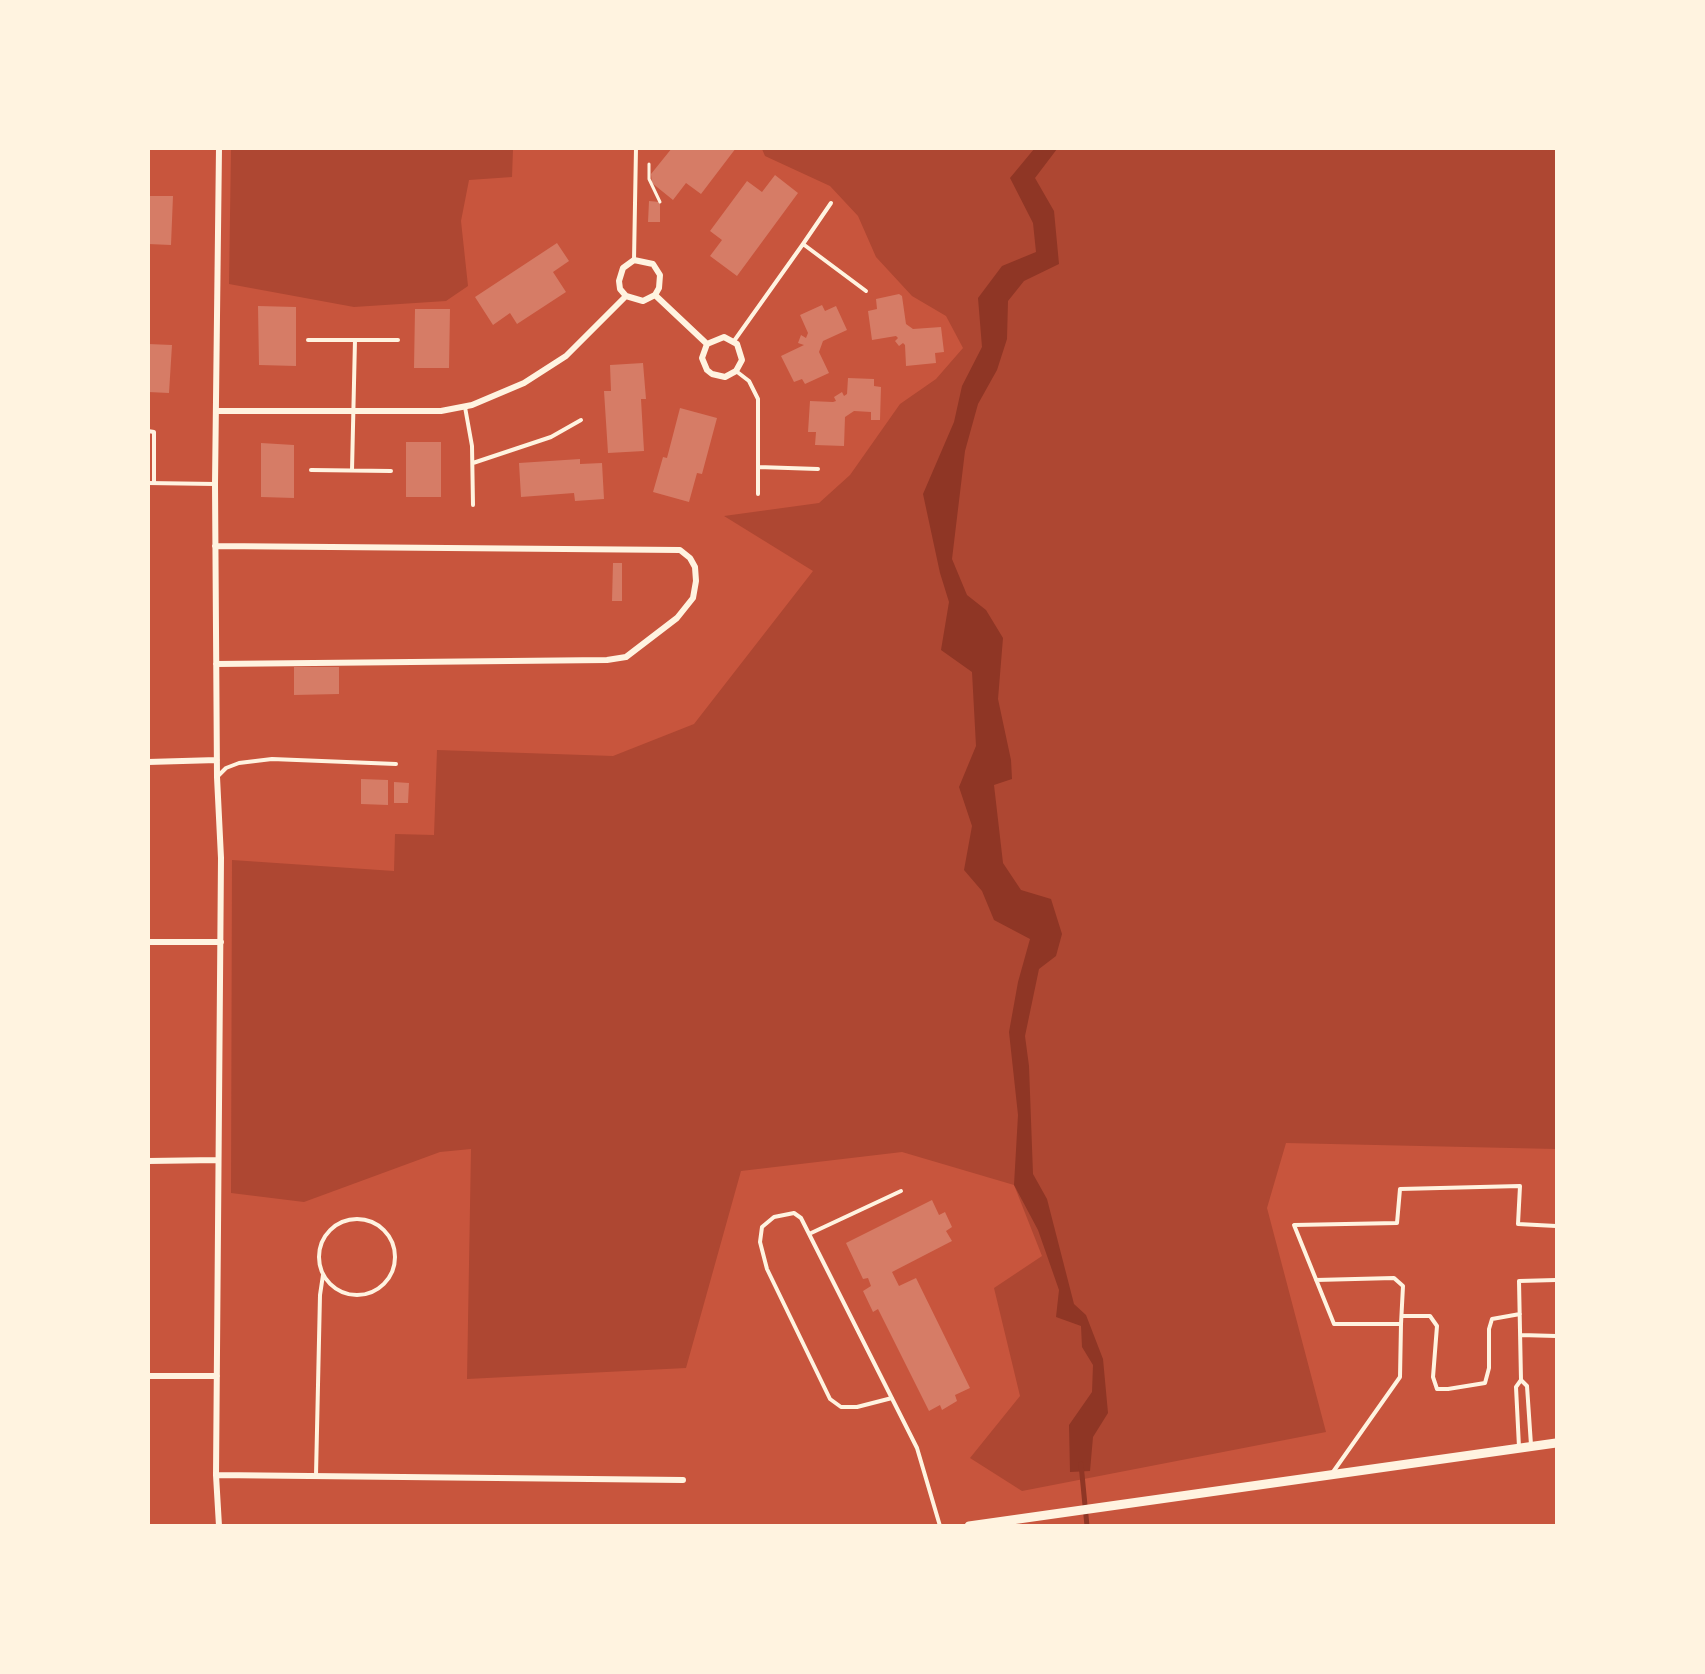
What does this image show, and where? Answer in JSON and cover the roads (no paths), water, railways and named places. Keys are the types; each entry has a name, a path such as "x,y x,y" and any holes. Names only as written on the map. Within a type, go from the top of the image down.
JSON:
{"street":[{"path":"219,148 215,484 217,777 221,858 216,1475 219,1526"},
{"path":"634,260 647,260 658,269 661,282 656,295 643,301 626,297 620,289 620,273 634,260"},
{"path":"656,295 707,344"},
{"path":"217,411 441,411 465,407 524,383 559,361 626,297"},
{"path":"724,337 734,341 742,353 736,371 725,377 718,377 707,370 702,358 707,344 724,337"},
{"path":"215,546 681,550 690,558 695,567 696,581 693,598 677,618 626,657 607,660 216,664"},
{"path":"148,762 217,760"},
{"path":"148,942 221,942"},
{"path":"148,1161 218,1160"},
{"path":"148,1376 217,1376"},
{"path":"969,1526 1125,1502 1557,1443"},
{"path":"216,1475 683,1480"}],"lane":[{"path":"634,260 636,148"},
{"path":"734,341 831,204"},
{"path":"803,244 867,291"},
{"path":"352,470 355,339"},
{"path":"308,340 398,340"},
{"path":"736,371 749,381 758,399 758,494"},
{"path":"465,407 473,463 473,505"},
{"path":"473,463 551,436 581,420"},
{"path":"148,431 154,432 151,483 215,484"},
{"path":"758,467 818,470"},
{"path":"311,470 391,471"},
{"path":"217,777 226,768 239,763 272,759 396,764"},
{"path":"1401,1324 1334,1324 1294,1225 1397,1223 1400,1189 1520,1186 1518,1224 1557,1226"},
{"path":"809,1234 901,1191"},
{"path":"892,1398 857,1407 841,1407 830,1400 767,1269 760,1242 762,1227 774,1217 783,1213 794,1213 801,1218 892,1398 917,1448 940,1526"},
{"path":"316,1475 320,1295 323,1275 318,1262 319,1249 324,1237 332,1227 344,1220 363,1219 381,1226 390,1236 395,1261 392,1272 376,1291 364,1295 340,1292 323,1275"},
{"path":"1316,1280 1394,1278 1403,1286 1400,1377 1332,1473"},
{"path":"1519,1447 1516,1387 1521,1380 1519,1281 1557,1280"},
{"path":"1402,1316 1430,1316 1437,1326 1433,1377 1437,1389 1448,1389 1485,1383 1489,1368 1489,1329 1492,1319 1520,1314"},
{"path":"1521,1335 1557,1336"},
{"path":"1521,1380 1527,1386 1531,1446"}],"waterway":[{"path":"1081,1464 1087,1526"}]}
